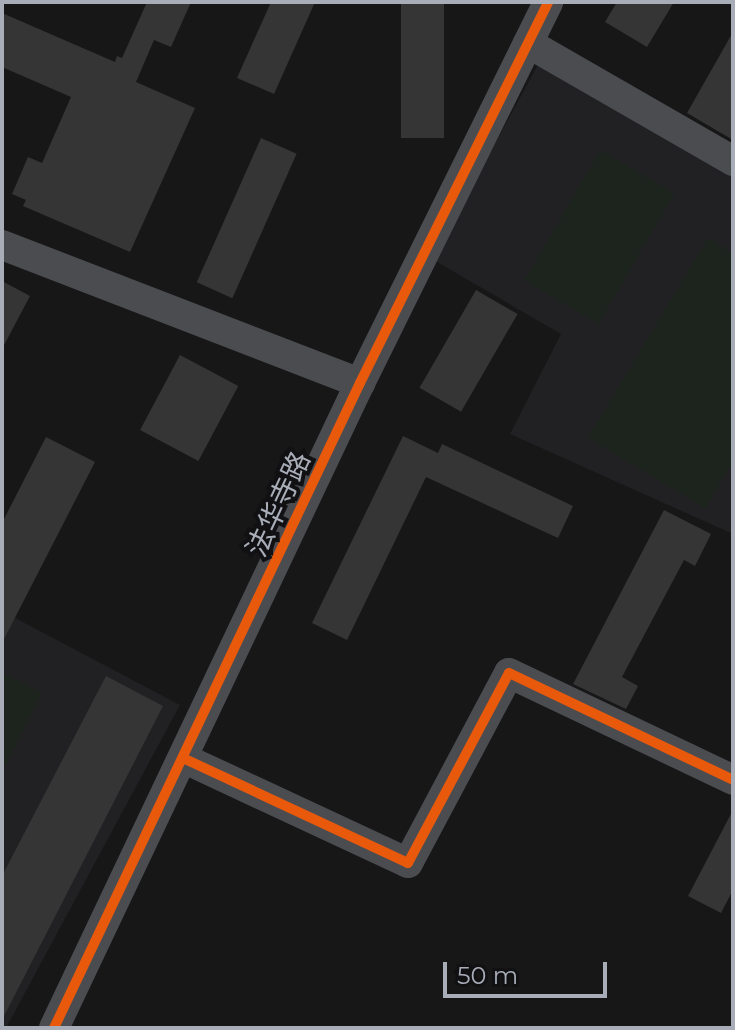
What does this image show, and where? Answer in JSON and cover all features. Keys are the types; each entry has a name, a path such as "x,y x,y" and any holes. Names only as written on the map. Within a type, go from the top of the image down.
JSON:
{"street":[{"name":"法华寺路","path":"54,1028 185,759 360,383 548,2"},
{"path":"528,43 733,161"},
{"path":"2,245 360,383"},
{"path":"185,759 408,863 509,673 733,780"}],"shaded area":[{"path":"539,63 733,176 733,534 510,434 561,334 432,259"},
{"path":"600,150 674,193 599,324 524,281"},
{"path":"708,238 733,253 733,462 705,508 588,438"},
{"path":"2,611 180,705 6,1028 2,1028"},
{"path":"2,673 42,692 2,773"}],"building":[{"path":"147,2 191,2 171,47 154,40 136,82 195,108 130,252 23,206 26,200 12,194 28,157 42,163 71,97 2,67 2,13 115,62 117,56 122,58"},
{"path":"271,2 315,2 274,94 237,78"},
{"path":"401,2 444,2 444,138 401,138"},
{"path":"617,2 674,2 647,47 605,22"},
{"path":"733,32 733,140 687,113"},
{"path":"261,138 297,154 232,298 197,282"},
{"path":"2,281 30,296 2,349"},
{"path":"476,290 518,314 461,412 420,388"},
{"path":"180,355 238,386 198,461 140,430"},
{"path":"403,436 438,453 442,444 573,506 558,538 426,477 347,640 312,623"},
{"path":"46,437 95,462 2,643 2,523"},
{"path":"664,510 711,534 695,566 684,560 622,677 638,686 626,709 573,684"},
{"path":"106,676 163,706 2,1020 2,876"},
{"path":"733,810 733,890 721,913 688,896"}],"cycle path":[{"path":"54,1028 360,383 548,2"},
{"path":"185,759 408,863 509,673 733,780"}]}
